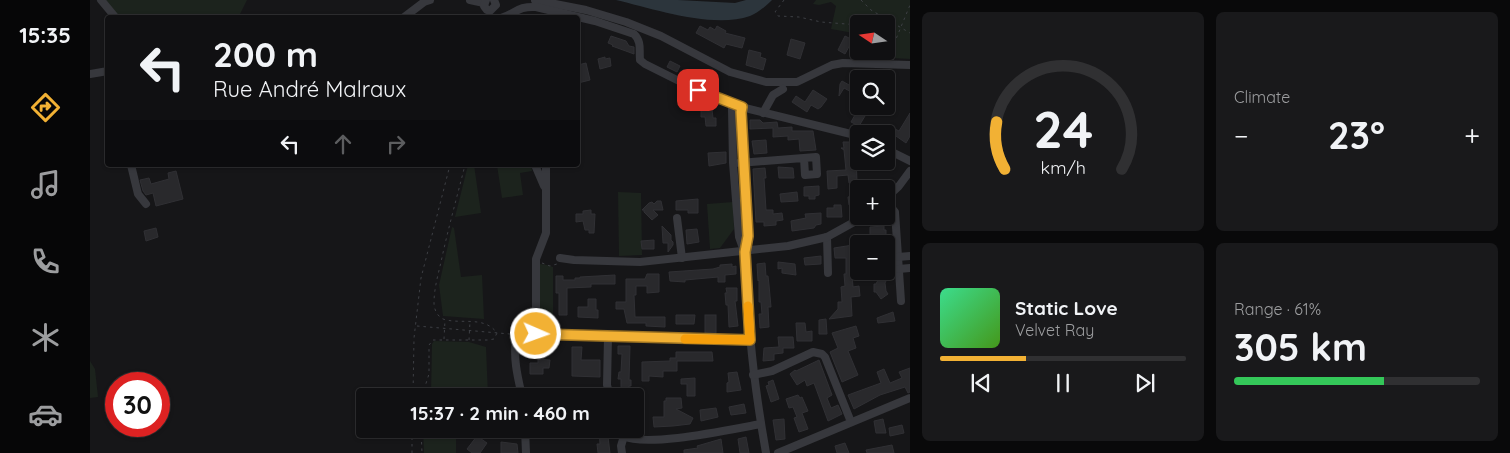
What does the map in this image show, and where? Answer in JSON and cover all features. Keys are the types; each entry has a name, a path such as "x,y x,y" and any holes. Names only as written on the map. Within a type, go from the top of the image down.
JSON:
{"street":[{"path":"100,0 113,15"},
{"path":"406,15 430,0"},
{"path":"470,0 485,2 485,8 492,15"},
{"path":"535,0 586,10 626,22 661,36 730,72 766,82 797,82 832,65 843,63 910,65"},
{"path":"490,11 495,8 497,1"},
{"path":"510,15 518,8 536,7 570,15"},
{"path":"580,17 634,34 639,38 640,60 644,64 687,86 742,107 850,134"},
{"path":"90,74 105,72"},
{"path":"763,113 774,95 783,89"},
{"path":"734,104 732,110 733,163 738,237 745,252"},
{"path":"742,107 748,236 745,252 750,340 753,375 766,453"},
{"path":"895,154 910,161"},
{"path":"733,163 804,158"},
{"path":"131,167 138,194 146,204"},
{"path":"535,167 545,188"},
{"path":"536,334 536,263 546,233 546,167"},
{"path":"895,190 910,171"},
{"path":"735,196 746,195"},
{"path":"895,212 901,301"},
{"path":"677,218 682,258"},
{"path":"563,258 640,262 745,252 788,246 827,237 851,225"},
{"path":"827,237 828,273"},
{"path":"898,257 910,256"},
{"path":"899,269 910,268"},
{"path":"520,388 515,366 514,348 516,340 521,336 536,334 750,340"},
{"path":"608,337 608,388"},
{"path":"753,375 772,371 813,352 822,354 851,422"},
{"path":"778,453 910,398"},
{"path":"632,438 638,441 667,439 761,424"},
{"path":"526,438 526,453"},
{"path":"622,438 622,453"}],"path":[{"path":"784,0 775,12 778,16 800,17 821,22 850,25"},
{"path":"861,0 871,10 910,33"},
{"path":"888,64 889,54 910,5"},
{"path":"413,388 416,326 422,278 450,167"},
{"path":"465,167 436,287 434,304 436,312 442,318 470,321 488,326 497,333"},
{"path":"536,263 555,266 563,258"},
{"path":"444,340 445,319"},
{"path":"469,340 470,321"},
{"path":"416,326 521,336"},
{"path":"425,388 430,374 429,345 433,340 494,339 497,333"},
{"path":"412,438 412,453"},
{"path":"421,438 422,453"}],"shaded area":[{"path":"105,0 247,0 240,15 117,15"},
{"path":"616,0 678,0 735,3 746,0 772,0 750,16 719,20 683,16"},
{"path":"816,0 910,0 910,59 895,58 895,15 850,15 850,32 831,29 836,6 831,2 819,5 813,4"},
{"path":"468,167 474,167 481,213 455,217"},
{"path":"497,167 531,167 532,171 520,173 523,195 502,198"},
{"path":"618,192 641,193 642,255 619,256"},
{"path":"733,202 734,229 720,248 710,249 707,204"},
{"path":"452,227 454,228 461,277 482,275 484,319 443,316 439,285"},
{"path":"540,264 553,267 553,331 540,331"},
{"path":"434,341 469,342 486,347 488,388 431,388 432,344"},
{"path":"90,361 95,369 98,397 90,398"},
{"path":"423,438 456,438 456,453 424,453"}],"building":[{"path":"700,26 708,30 710,27 715,30 717,26 726,31 725,33 745,38 742,48 726,44 724,48 696,33"},
{"path":"611,36 626,41 629,46 634,47 634,54 608,43"},
{"path":"845,36 850,38 850,45 845,54 838,50"},
{"path":"791,39 805,43 800,59 787,55"},
{"path":"749,50 761,53 760,57 766,59 763,70 746,65"},
{"path":"605,57 605,59 610,58 611,66 600,69 598,59"},
{"path":"670,61 680,66 677,72 667,67"},
{"path":"586,63 590,80 580,82 580,64"},
{"path":"697,73 708,78 709,74 714,77 709,88 694,81"},
{"path":"842,81 850,86 850,91 844,88 839,96"},
{"path":"813,90 827,99 818,109 811,105 807,112 792,102 796,96 805,102"},
{"path":"701,109 712,109 713,118 716,118 716,126 706,126 705,117 701,117"},
{"path":"910,113 910,136 906,143 895,135 895,129 899,131"},
{"path":"855,115 865,116 860,125 851,122"},
{"path":"750,120 760,120 763,123 777,122 778,128 792,127 792,131 813,131 816,150 800,151 799,139 788,140 788,136 773,137 773,128 750,129"},
{"path":"766,140 767,153 754,154 752,141"},
{"path":"843,142 850,142 850,170 857,170 857,180 850,180 849,183 848,175 837,176 837,188 828,189 827,171 846,170 844,150 841,148 844,148"},
{"path":"726,152 726,163 709,166 708,153"},
{"path":"778,167 793,168 794,178 779,178"},
{"path":"765,168 766,210 773,210 773,214 782,213 783,220 776,221 776,225 764,226 764,222 756,222 753,169"},
{"path":"176,171 183,199 156,206 153,193 146,195 140,180 149,178 151,184 169,179 168,173"},
{"path":"819,186 819,195 815,196 815,199 809,199 809,196 804,196 804,187"},
{"path":"797,192 798,201 781,202 780,194"},
{"path":"698,199 698,213 688,213 688,210 676,210 676,201"},
{"path":"657,201 661,201 663,210 653,210 658,215 652,220 642,210 649,203 652,202 654,204"},
{"path":"834,205 841,205 842,217 827,217 827,208 834,208"},
{"path":"591,210 591,214 595,214 594,233 589,233 589,230 585,230 583,221 576,222 576,214 583,214 583,211"},
{"path":"821,213 821,224 816,225 814,228 792,231 791,221 806,218 805,214"},
{"path":"662,226 671,235 673,242 668,252 668,243 663,243"},
{"path":"884,226 886,235 870,235 870,227"},
{"path":"156,228 158,237 146,241 144,231"},
{"path":"697,229 699,242 687,244 686,230"},
{"path":"654,240 654,249 642,249 641,241"},
{"path":"850,245 850,280 852,280 853,287 859,286 860,296 851,297 852,316 829,319 838,309 838,302 842,302 841,287 845,286 844,274 846,274 846,258 835,258 834,248"},
{"path":"821,256 821,264 805,265 804,258"},
{"path":"778,262 795,264 796,275 782,273 782,268 778,269"},
{"path":"765,263 771,307 768,307 769,327 760,328 759,314 762,314 761,302 759,302 757,264"},
{"path":"732,264 732,267 736,266 736,274 725,275 725,282 718,282 718,277 685,280 685,282 670,281 669,272 713,269 720,267 720,265"},
{"path":"647,274 659,274 659,292 647,293 647,286 636,286 636,295 634,295 635,317 665,317 665,327 646,326 646,323 627,323 624,309 616,309 616,302 626,302 626,279 645,279"},
{"path":"615,275 615,284 591,284 591,287 567,288 567,315 559,315 559,293 556,293 556,276 563,276 563,280 575,280 575,278 580,277"},
{"path":"878,280 886,280 885,283 888,294 881,299 874,292 874,284"},
{"path":"726,288 737,288 737,301 735,301 738,326 729,327"},
{"path":"588,299 596,299 598,318 578,317 578,307 588,307"},
{"path":"893,312 895,321 878,323 877,318"},
{"path":"676,315 695,315 694,324 676,324"},
{"path":"705,315 716,315 716,333 705,333"},
{"path":"826,319 827,334 819,334 819,320"},
{"path":"796,323 805,323 806,332 812,331 812,341 797,341"},
{"path":"856,326 859,336 853,338 856,348 848,351 858,375 842,382 830,352 838,348 832,333"},
{"path":"778,337 793,337 794,348 783,348 783,353 774,354 774,360 763,361 764,348 779,347"},
{"path":"618,346 630,346 629,380 631,380 631,386 629,388 621,388 621,379 618,379 619,372 621,372 622,354 618,354"},
{"path":"572,347 582,347 581,360 600,360 600,377 572,376"},
{"path":"676,352 712,352 713,361 677,361 677,371 663,371 663,377 649,376 649,381 642,381 642,362 670,361 670,358 676,358"},
{"path":"538,359 550,360 549,368 543,368 543,374 530,374 530,363 538,363"},
{"path":"819,360 832,395 827,398 831,408 838,405 842,414 828,421 814,383 807,386 805,380 797,385 790,374"},
{"path":"910,368 910,392 908,393 905,387 880,395 854,409 848,395 881,383 877,372 884,369 890,383 902,378 899,372"},
{"path":"737,372 741,390 727,392 728,373"},
{"path":"695,378 695,396 687,396 687,384 681,384 681,379"},
{"path":"773,380 779,399 771,402 766,386 769,385 768,382"},
{"path":"798,395 800,398 802,397 808,411 802,413 808,429 799,432 794,418 797,417 793,407 789,408 786,399"},
{"path":"666,398 681,398 682,408 676,409 693,418 690,424 654,427 653,417 664,417 664,401 666,401"},
{"path":"744,404 746,413 731,415 729,407"},
{"path":"716,408 718,417 701,421 700,410"},
{"path":"784,419 785,439 776,440 773,420"},
{"path":"883,419 886,433 876,433 874,421"},
{"path":"902,425 904,433 890,436 889,428"},
{"path":"746,437 749,453 740,453 738,439"},
{"path":"475,438 480,438 487,443 480,453 472,453 467,449"},
{"path":"600,438 608,438 610,453 598,453 597,444 600,444"},
{"path":"721,439 723,453 684,453 684,450 698,448 697,446"},
{"path":"501,442 517,444 518,453 501,453"},
{"path":"845,443 849,453 837,453 835,446"},
{"path":"892,445 894,453 867,453 866,450"}],"slow traffic":[{"path":"685,339 750,340 748,306"}],"route":[{"path":"536,334 750,340 745,252 748,236 742,107 698,90"}]}
